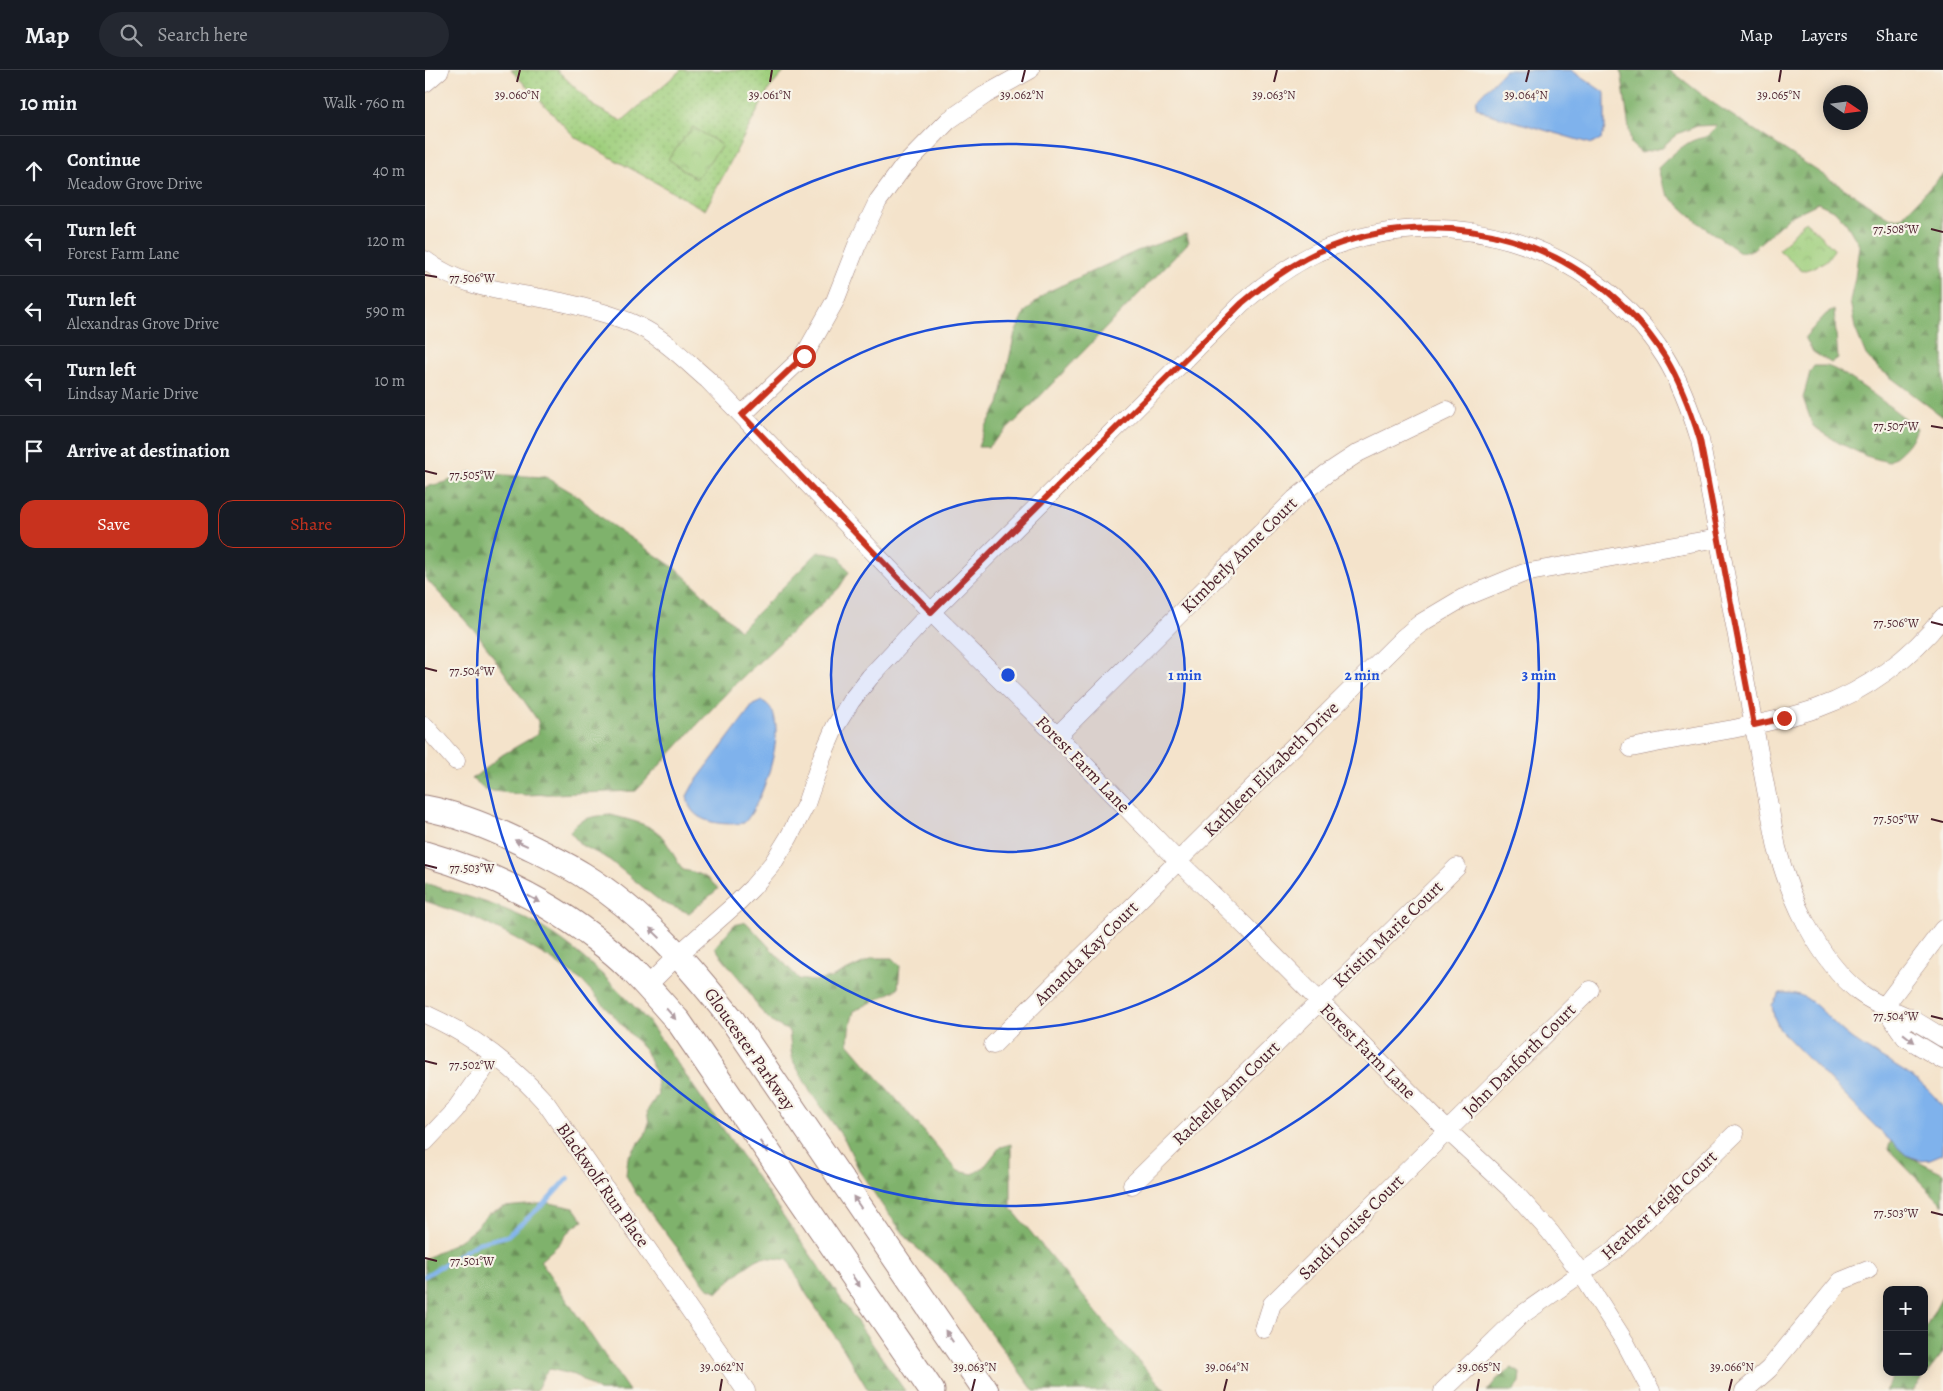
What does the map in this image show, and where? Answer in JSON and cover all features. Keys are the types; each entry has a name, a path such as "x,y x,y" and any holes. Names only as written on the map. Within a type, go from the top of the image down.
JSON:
{"main road":[{"name":"Gloucester Parkway","path":"425,808 500,832 555,858 603,889 645,923 678,955 733,1021 986,1391"},
{"path":"425,854 454,862 510,885 552,908 608,949 647,986 679,1022 932,1391"}],"street":[{"path":"425,83 440,70"},
{"path":"742,415 804,356 835,301 857,245 878,201 903,167 949,120 985,95 1030,70"},
{"path":"647,986 678,955 737,903 773,863 806,804 822,757 835,727 851,701 870,676 931,612 1242,303 1290,267 1317,253 1345,242 1403,229 1433,228 1493,235 1522,243 1576,269 1601,286 1624,306 1644,328 1665,357 1691,411 1700,440 1777,848 1798,909 1825,954 1859,992 1943,1038"},
{"name":"Forest Farm Lane","path":"425,260 460,279 493,290 573,304 645,329 670,347 708,380 931,612 1057,736 1178,861 1448,1131 1515,1194 1549,1232 1581,1273 1625,1342 1651,1391"},
{"name":"Kimberly Anne Court","path":"1057,736 1295,499 1326,474 1359,453 1447,410"},
{"name":"Kathleen Elizabeth Drive","path":"1178,861 1403,638 1442,609 1524,572 1718,538"},
{"path":"1631,748 1754,725 1819,708 1852,693 1902,659 1927,636 1943,617"},
{"path":"425,726 456,761"},
{"name":"Amanda Kay Court","path":"993,1045 1178,861"},
{"name":"Kristin Marie Court","path":"1319,1002 1457,867"},
{"path":"1884,1007 1943,929"},
{"name":"John Danforth Court","path":"1448,1131 1590,990"},
{"name":"Rachelle Ann Court","path":"1132,1185 1319,1002"},
{"path":"1884,1007 1905,1037 1943,1060"},
{"name":"Blackwolf Run Place","path":"425,1014 478,1042 527,1082 546,1103 746,1391"},
{"path":"425,1142 455,1110 495,1055"},
{"name":"Sandi Louise Court","path":"1264,1329 1272,1304 1448,1131"},
{"name":"Heather Leigh Court","path":"1443,1391 1520,1316 1616,1249 1735,1134"},
{"path":"1744,1391 1769,1369 1841,1282 1868,1270"}],"green space":[{"path":"511,70 557,70 595,107 622,121 681,70 786,70 769,89 705,210 576,138"},
{"path":"1621,70 1670,70 1713,103 1891,219 1901,218 1943,174 1943,417 1877,367 1866,355 1855,328 1850,301 1859,245 1846,223 1835,211 1818,203 1789,217 1751,251 1740,252 1701,225 1669,196 1662,184 1658,168 1688,143 1709,134 1717,125 1697,126 1677,134 1661,148 1641,153 1631,144"},
{"path":"693,127 722,145 696,179 668,159"},
{"path":"1805,221 1834,249 1825,261 1802,271 1779,250"},
{"path":"1186,234 1189,242 1019,418 988,447 978,447 985,428 999,404 1015,333 1026,311 1047,292 1137,251"},
{"path":"1834,310 1838,358 1831,363 1813,352 1805,337 1826,314"},
{"path":"1814,366 1826,366 1845,375 1872,393 1917,428 1906,447 1888,462 1866,456 1839,443 1813,426 1803,398 1810,372"},
{"path":"469,472 546,477 576,495 607,522 679,571 740,630 818,552 839,556 849,572 839,588 734,685 636,791 525,795 485,790 472,779 502,755 538,734 538,721 477,633 425,578 425,487 446,482"},
{"path":"611,815 640,823 660,834 683,870 702,875 718,889 689,913 661,902 607,858 581,845 570,832 583,820"},
{"path":"425,883 489,903 535,923 563,941 589,962 637,1009 648,1021 905,1391 868,1390 843,1348 805,1292 788,1260 761,1258 745,1268 718,1292 707,1287 635,1192 626,1175 628,1157 645,1135 649,1123 647,1111 658,1094 656,1076 645,1050 582,981 551,959 515,938 475,918 425,901"},
{"path":"746,922 799,979 814,981 831,978 873,958 892,958 900,966 898,989 854,1011 848,1043 958,1171 973,1174 984,1167 1000,1147 1011,1144 1011,1208 1115,1335 1166,1391 1034,1391 943,1270 911,1243 884,1208 860,1172 845,1140 811,1093 792,1059 789,1031 773,1023 761,1011 743,983 715,947 734,925"},
{"path":"1891,1141 1906,1155 1943,1173 1943,1205 1888,1149"},
{"path":"550,1203 574,1208 583,1221 571,1229 558,1245 540,1261 629,1391 599,1391 575,1375 550,1369 545,1373 536,1391 425,1391 425,1259 457,1242 471,1232 488,1214 504,1207"},
{"path":"1943,1295 1943,1353 1928,1372 1928,1331 1928,1323"},
{"path":"1512,1368 1520,1373 1519,1382 1514,1391 1487,1391 1497,1379"},
{"path":"1894,1376 1925,1376 1913,1391 1885,1391"}],"water":[{"path":"1505,70 1571,70 1605,93 1605,128 1602,138 1592,144 1486,113 1476,107 1477,99"},
{"path":"762,701 771,710 776,723 776,741 766,780 751,813 744,823 737,824 722,824 700,817 690,807 687,796 693,785 753,705"},
{"path":"1780,993 1800,995 1806,998 1858,1043 1923,1085 1943,1108 1942,1154 1930,1159 1919,1160 1906,1155 1882,1133 1780,1030 1774,1017 1772,1005"}],"waterway":[{"path":"425,1276 478,1243 507,1236 546,1202 568,1178"}],"route":[{"path":"804,356 742,415 931,612 1242,303 1290,267 1317,253 1345,242 1403,229 1463,230 1493,235 1522,243 1576,269 1601,286 1624,306 1644,328 1665,357 1691,411 1700,440 1754,725 1784,718"}]}
